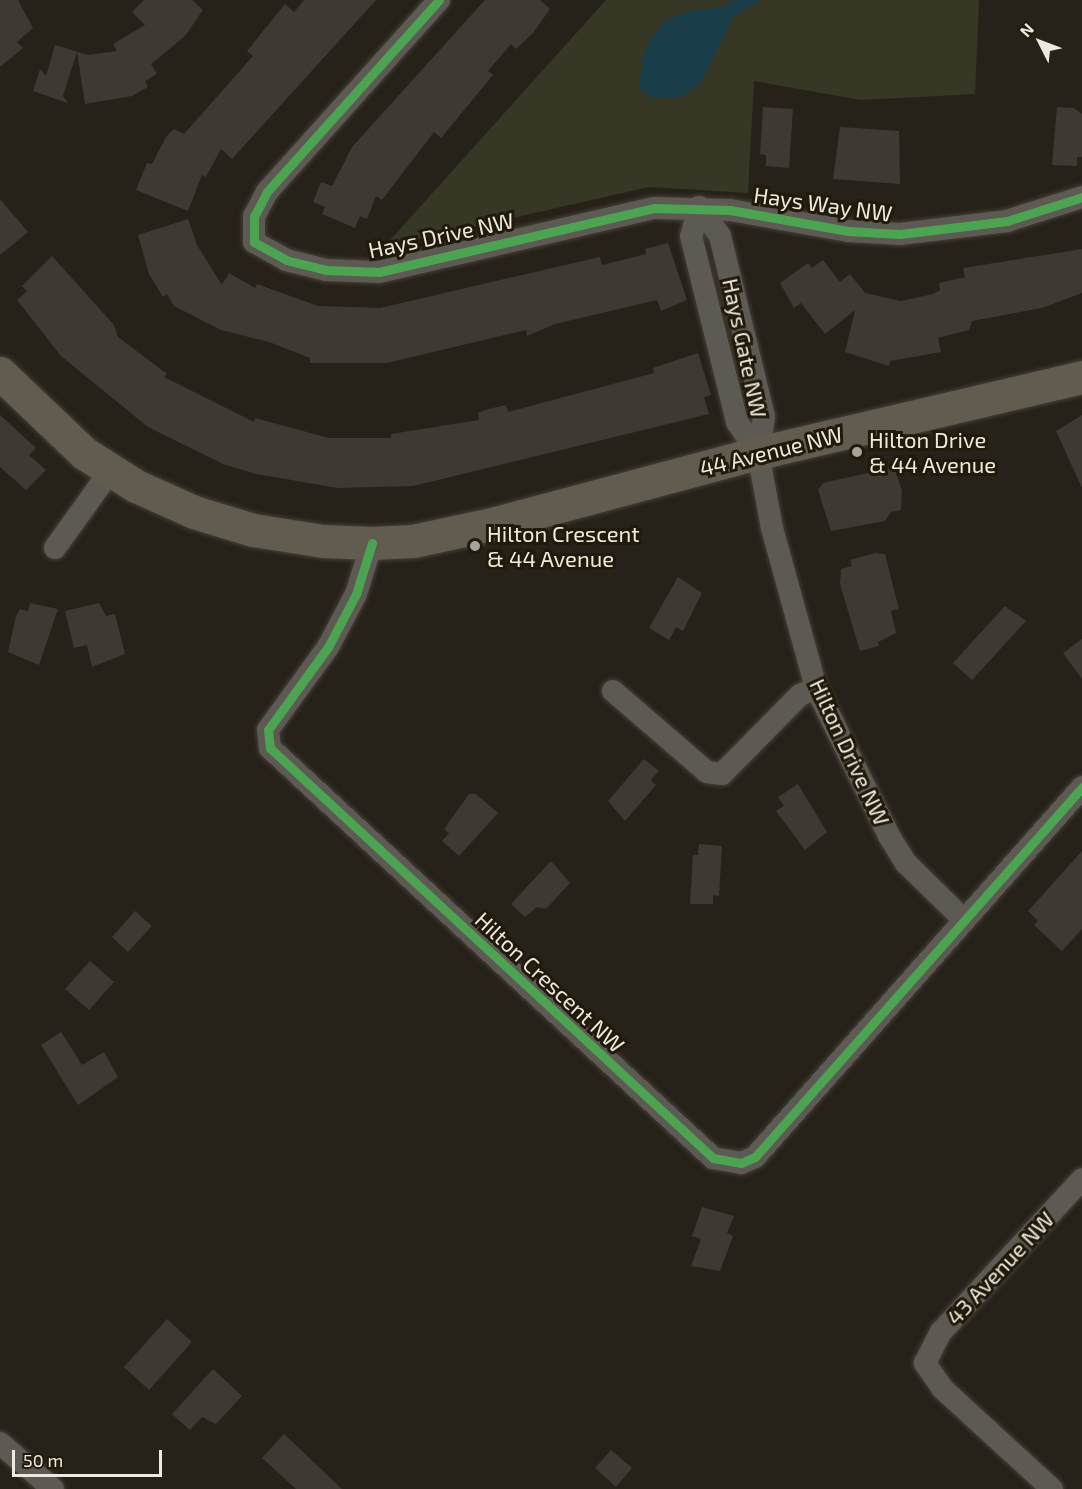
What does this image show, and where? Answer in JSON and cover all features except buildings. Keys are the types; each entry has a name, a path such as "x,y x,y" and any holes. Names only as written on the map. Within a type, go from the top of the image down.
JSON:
{"street":[{"name":"Hays Drive NW","path":"439,0 267,192 254,216 254,242 286,260 326,270 379,272 620,213 699,207"},
{"name":"Hays Way NW","path":"699,207 848,231 900,234 1007,221 1082,197"},
{"name":"Hays Gate NW","path":"699,207 691,236 737,422 758,453"},
{"name":"44 Avenue NW","path":"0,372 84,453 111,470 194,513 253,530 323,542 372,543 413,541 496,523 758,453 1082,377"},
{"name":"Hilton Drive NW","path":"758,453 772,528 816,688 889,836 906,863 964,920"},
{"path":"54,548 111,470"},
{"name":"Hilton Crescent NW","path":"372,543 356,594 328,647 268,730 270,748 713,1158 741,1163 755,1157 1082,787"},
{"path":"614,691 707,772 722,774 800,695 816,688"},
{"name":"43 Avenue NW","path":"1052,1489 943,1389 925,1363 941,1332 1082,1179"},
{"path":"0,1443 54,1489"}],"green space":[{"path":"606,0 979,0 975,94 861,100 754,81 748,193 649,187 384,247"}],"water":[{"path":"733,0 760,0 733,17 701,82 681,97 654,98 639,89 642,59 651,38 666,20 689,11 722,7"}],"cycle path":[{"path":"439,0 267,192 254,216 254,242 286,260 326,270 379,272 654,208 730,210 848,231 900,234 1007,221 1082,197"},
{"path":"372,543 356,594 328,647 268,730 270,748 713,1158 741,1163 755,1157 1082,787"}],"place":[{"name":"Hilton Drive & 44 Avenue","path":"857,452"},
{"name":"Hilton Crescent & 44 Avenue","path":"475,546"}]}
